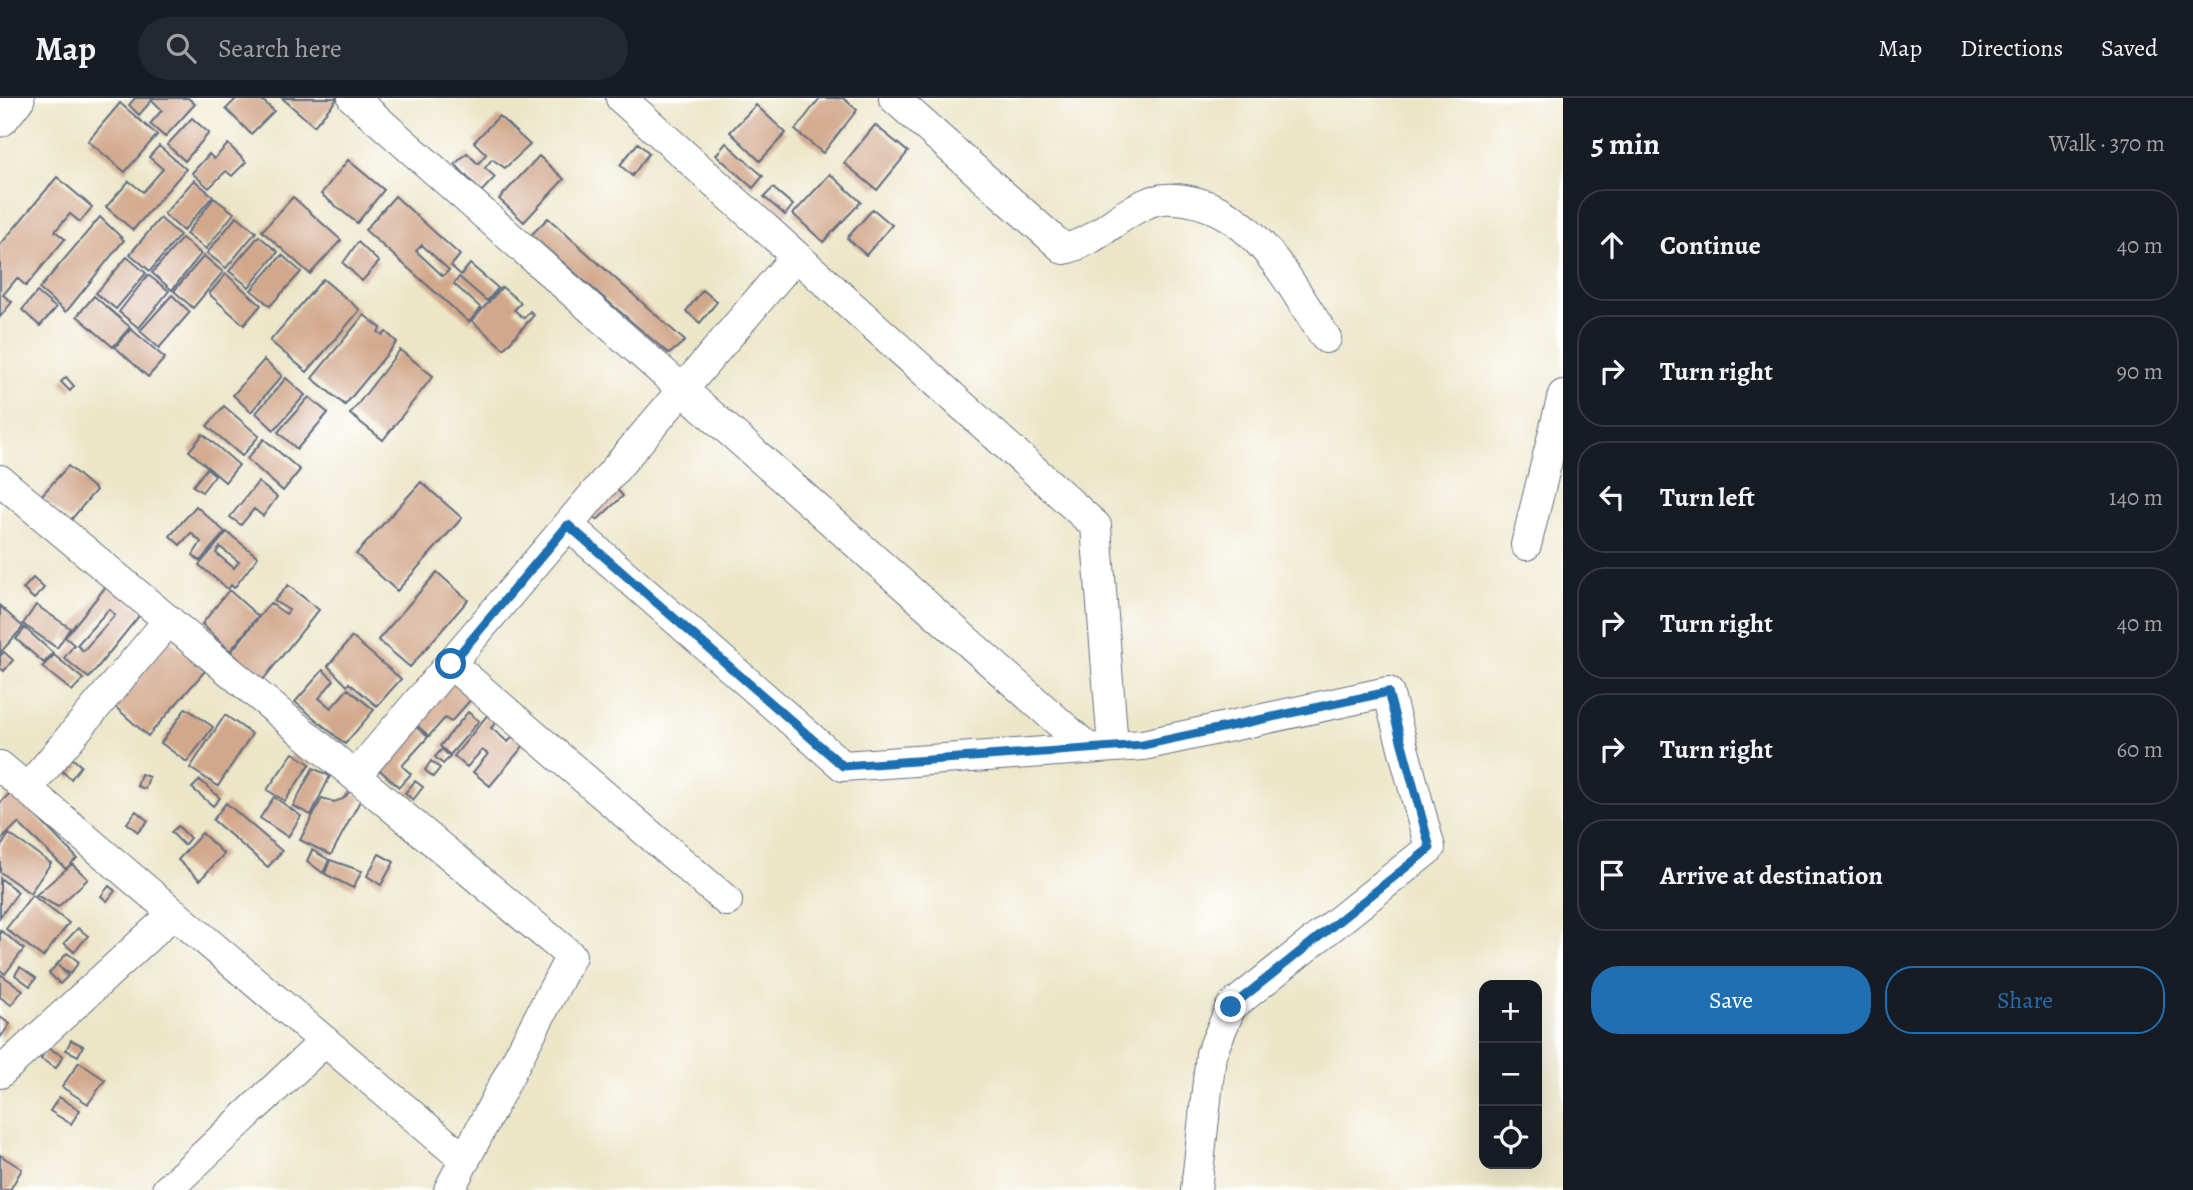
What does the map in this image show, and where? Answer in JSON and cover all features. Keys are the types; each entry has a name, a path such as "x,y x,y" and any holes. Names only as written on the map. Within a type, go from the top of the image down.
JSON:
{"street":[{"path":"0,118 16,98"},
{"path":"353,98 682,390 1101,748"},
{"path":"621,98 1096,526 1101,748"},
{"path":"894,98 1064,249 1082,245 1144,204 1170,197 1205,204 1232,216 1258,239 1326,338"},
{"path":"355,776 796,256"},
{"path":"1525,545 1563,395"},
{"path":"0,480 570,956 449,1190"},
{"path":"568,525 843,766 1143,745 1388,692 1430,848 1231,1007 1212,1054 1196,1190"},
{"path":"169,620 10,781 174,914 465,1160"},
{"path":"451,664 727,901"},
{"path":"0,1073 174,914"},
{"path":"167,1190 325,1041"}],"building":[{"path":"135,98 188,98 195,104 165,137 150,124 162,110 152,100 139,115 129,105"},
{"path":"237,98 260,98 274,111 251,134 226,109"},
{"path":"282,98 338,98 314,126"},
{"path":"820,98 843,98 857,110 823,153 795,130"},
{"path":"120,103 157,135 125,172 88,141"},
{"path":"756,105 786,133 760,161 730,132"},
{"path":"499,116 530,145 505,168 492,159 485,168 495,177 481,192 455,164 467,153 478,164 486,154 474,142"},
{"path":"192,118 209,133 185,161 167,145"},
{"path":"875,125 908,152 877,190 844,163"},
{"path":"638,143 649,153 632,176 620,165"},
{"path":"726,143 763,176 753,188 716,155"},
{"path":"228,144 246,162 232,176 226,171 209,188 192,173 209,154 214,159"},
{"path":"159,146 186,169 133,230 106,207 129,181 143,192 163,169 149,157"},
{"path":"539,156 564,179 524,222 499,199"},
{"path":"348,160 384,190 357,223 321,194"},
{"path":"830,174 861,202 823,242 793,214"},
{"path":"57,177 92,207 80,222 70,214 55,231 65,239 26,286 17,278 3,295 12,302 0,317 0,245"},
{"path":"194,180 213,196 183,231 164,214"},
{"path":"773,188 793,205 785,215 764,197"},
{"path":"395,196 460,255 451,266 461,275 470,264 498,288 487,301 459,277 454,284 481,308 469,322 365,230","holes":["422,245 449,270 443,276 416,251"]},
{"path":"293,197 341,240 310,274 262,231"},
{"path":"214,198 234,213 206,249 186,234"},
{"path":"873,209 892,225 866,255 847,238"},
{"path":"237,216 256,232 226,268 207,253"},
{"path":"100,217 124,240 66,312 39,289"},
{"path":"160,218 180,235 150,271 130,254"},
{"path":"548,218 685,341 669,354 531,235"},
{"path":"259,236 278,252 249,287 229,271"},
{"path":"182,238 201,254 172,290 152,273"},
{"path":"358,242 379,262 362,281 343,263"},
{"path":"282,255 301,272 270,306 251,290"},
{"path":"204,256 223,272 193,308 174,291"},
{"path":"127,257 146,273 116,309 96,293"},
{"path":"226,274 261,305 244,325 209,294"},
{"path":"148,275 169,291 139,328 119,312"},
{"path":"323,279 360,310 307,372 270,341"},
{"path":"502,287 521,303 514,310 524,318 530,311 534,315 504,349 472,321"},
{"path":"703,290 717,302 700,323 686,311"},
{"path":"37,292 56,308 40,326 22,310"},
{"path":"172,295 190,312 159,348 140,331"},
{"path":"94,296 130,327 113,347 77,316"},
{"path":"364,315 381,328 378,332 383,335 386,332 397,342 345,405 312,378"},
{"path":"131,329 165,358 148,377 115,347"},
{"path":"400,350 433,376 383,440 350,414"},
{"path":"264,360 282,376 251,412 233,395"},
{"path":"66,377 74,386 70,391 61,382"},
{"path":"286,378 305,395 274,430 256,413"},
{"path":"309,397 328,413 297,449 278,432"},
{"path":"224,406 259,436 242,456 207,426"},
{"path":"203,434 239,465 225,482 189,451"},
{"path":"264,439 300,470 283,491 247,459"},
{"path":"68,466 96,490 70,521 41,496"},
{"path":"207,468 215,475 202,492 193,486"},
{"path":"258,482 277,497 263,516 254,509 241,525 230,517"},
{"path":"421,482 462,518 397,591 356,554"},
{"path":"614,486 623,496 597,520 588,510"},
{"path":"196,506 225,532 200,561 193,555 201,542 191,533 180,545 170,536"},
{"path":"227,532 258,557 234,588 231,585 228,589 199,565","holes":["220,547 239,562 234,568 216,553"]},
{"path":"437,572 468,600 410,667 378,640"},
{"path":"33,578 44,588 34,599 23,589"},
{"path":"108,584 143,611 89,678 64,658 74,645 65,637","holes":["109,609 115,615 83,651 77,645"]},
{"path":"288,585 319,610 262,681 231,652 270,603 286,614 289,610 274,601"},
{"path":"229,590 258,616 230,651 202,624"},
{"path":"36,605 70,628 57,648 23,624"},
{"path":"0,606 23,627 0,653"},
{"path":"25,628 53,653 44,663 16,639"},
{"path":"352,637 401,679 377,706 349,683 347,686 328,666"},
{"path":"169,639 205,671 148,736 112,704"},
{"path":"4,652 13,660 4,671 0,668 0,656"},
{"path":"54,655 83,679 72,691 42,667"},
{"path":"323,670 334,680 319,698 331,708 348,689 374,710 345,744 295,702"},
{"path":"450,677 473,697 451,722 445,718 429,736 413,722"},
{"path":"186,708 213,727 187,762 161,743"},
{"path":"468,712 479,721 450,755 440,746"},
{"path":"489,713 497,721 491,728 508,742 514,735 525,744 490,786 473,772 488,754 482,750 467,767 454,756"},
{"path":"225,715 252,734 218,786 190,768"},
{"path":"412,723 428,737 402,766 411,774 399,787 375,766"},
{"path":"442,749 450,757 443,764 435,757"},
{"path":"293,753 310,764 285,801 267,790"},
{"path":"72,758 81,766 71,779 62,771"},
{"path":"431,761 440,768 433,777 425,770"},
{"path":"313,768 330,776 311,815 293,806"},
{"path":"141,774 149,777 145,789 137,786"},
{"path":"200,780 220,798 213,806 192,788"},
{"path":"415,781 423,787 413,800 405,793"},
{"path":"351,790 361,799 331,855 300,840 322,798 334,802 343,799"},
{"path":"12,791 77,858 66,869 18,823 0,841 0,803"},
{"path":"274,797 301,816 288,837 260,818"},
{"path":"226,803 282,851 268,867 213,820"},
{"path":"136,811 148,821 138,832 127,823"},
{"path":"178,826 190,838 184,845 171,832"},
{"path":"202,833 224,854 200,880 178,860"},
{"path":"9,834 51,863 30,893 0,872 0,848"},
{"path":"312,850 329,860 323,873 307,861"},
{"path":"379,854 394,862 381,885 367,876"},
{"path":"330,860 362,871 353,888 325,874"},
{"path":"72,864 88,879 58,907 36,895"},
{"path":"0,878 18,892 0,917"},
{"path":"109,886 115,891 107,901 101,896"},
{"path":"32,895 69,923 43,957 6,929"},
{"path":"78,928 88,936 74,952 64,943"},
{"path":"0,930 24,949 5,974 0,970"},
{"path":"67,953 79,962 70,974 58,965 68,976 60,984 49,973"},
{"path":"20,967 36,978 30,986 15,975"},
{"path":"0,974 23,990 11,1005 0,997"},
{"path":"0,1017 10,1024 0,1038"},
{"path":"71,1040 83,1046 78,1056 66,1050"},
{"path":"46,1047 63,1056 56,1068 41,1059"},
{"path":"79,1062 105,1080 88,1104 62,1087"},
{"path":"59,1097 80,1110 71,1124 50,1111"},
{"path":"0,1155 22,1169 10,1190 0,1190"}],"route":[{"path":"451,664 568,525 843,766 1143,745 1388,692 1430,848 1231,1007"}]}
